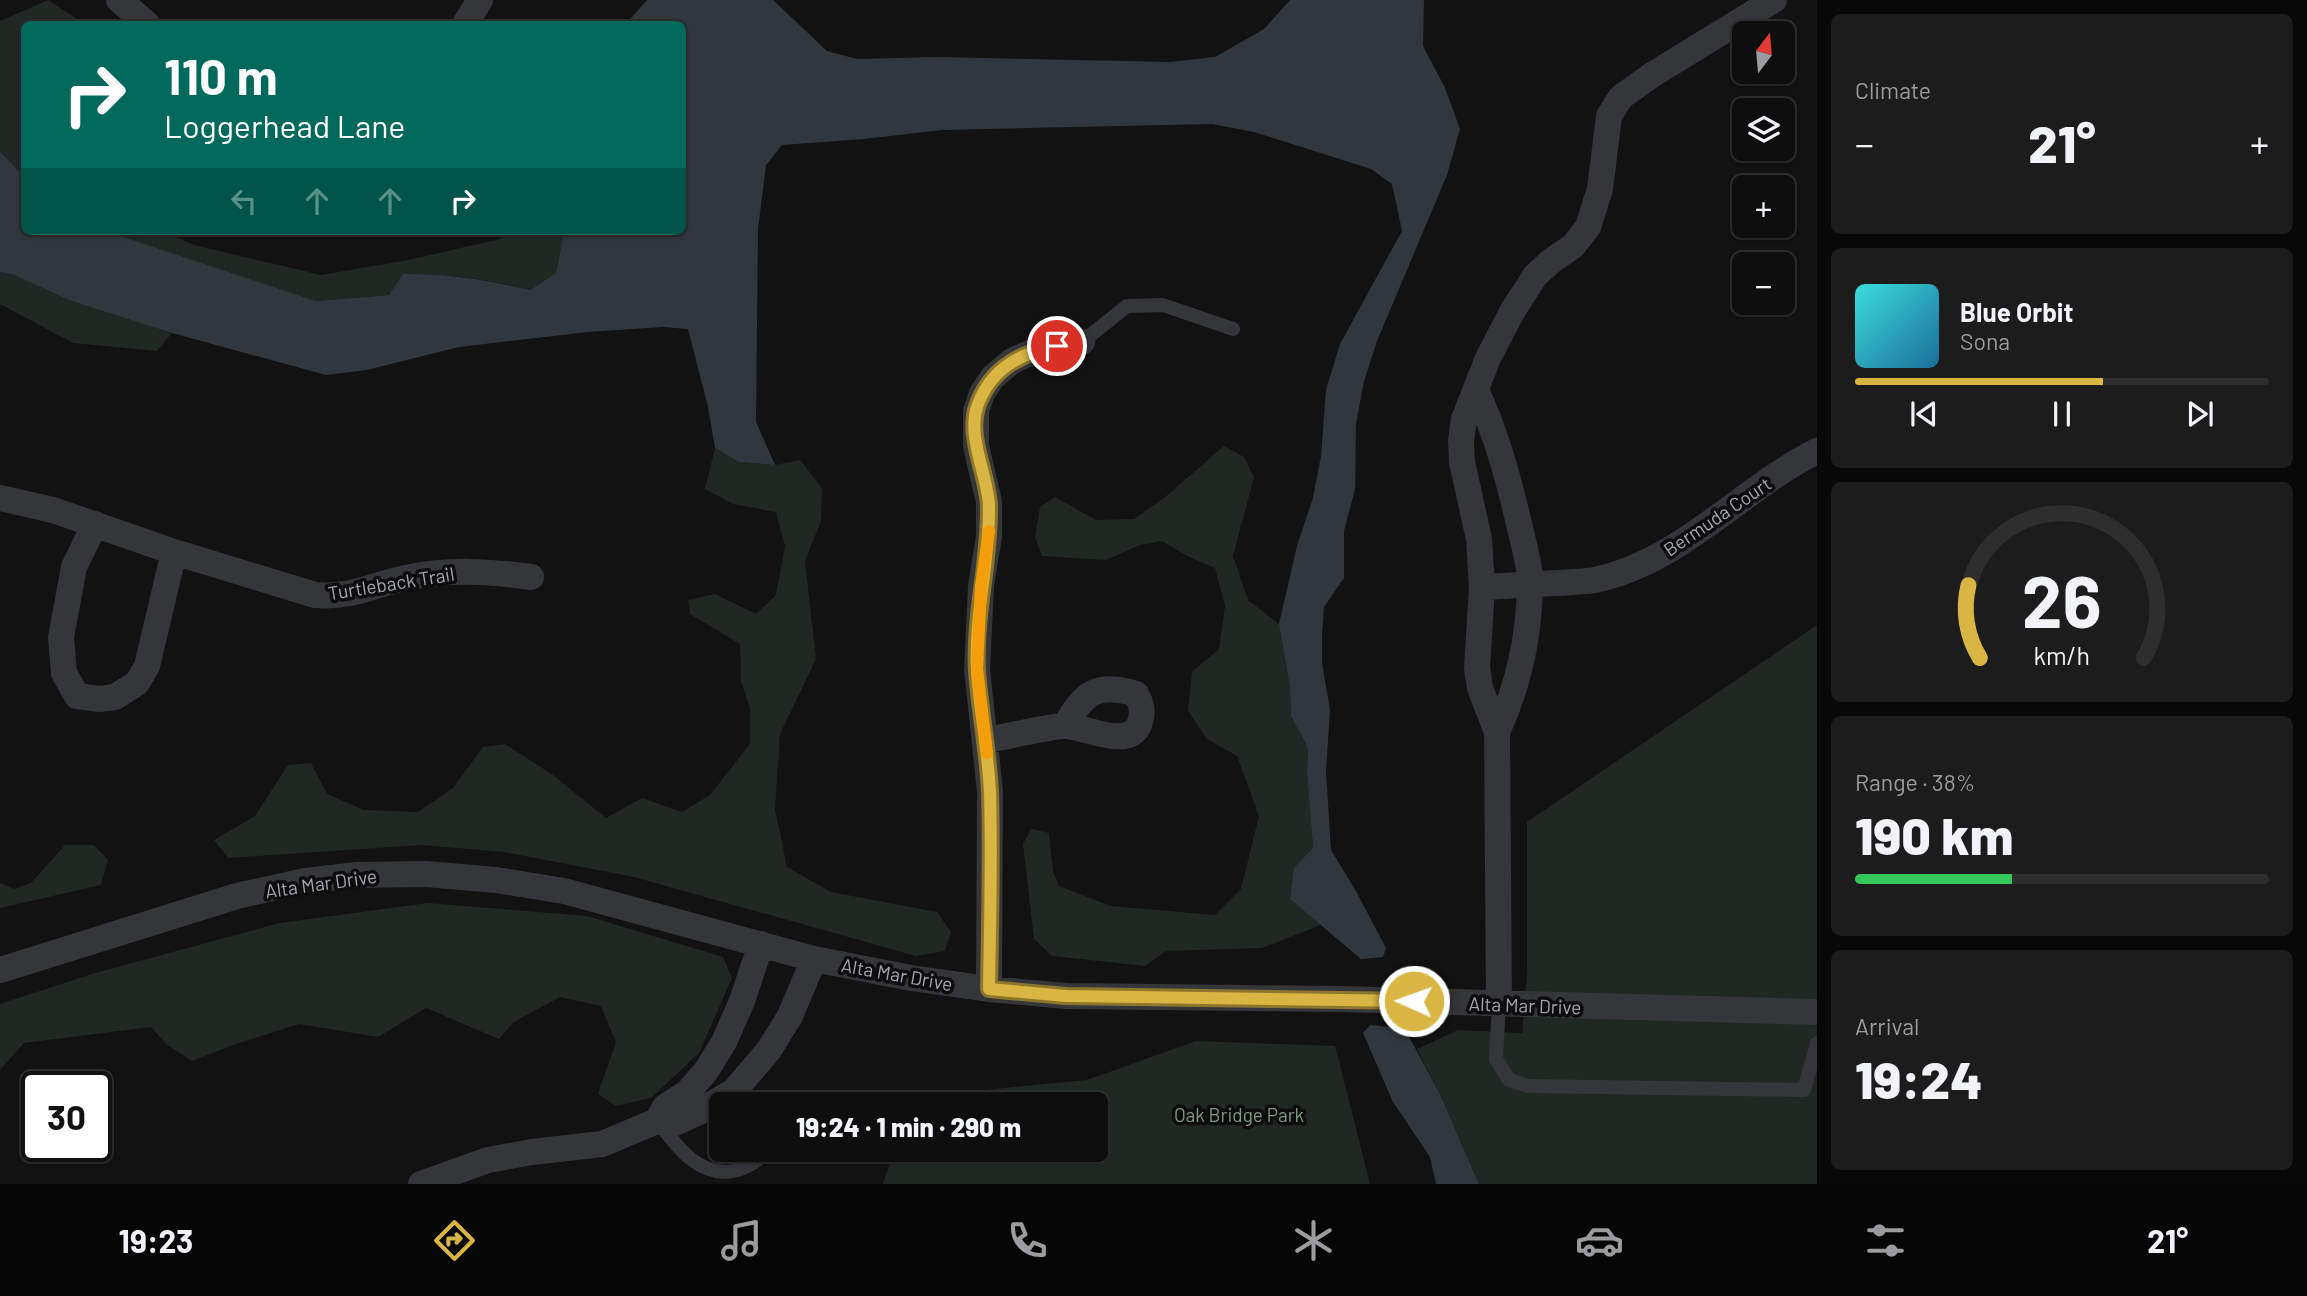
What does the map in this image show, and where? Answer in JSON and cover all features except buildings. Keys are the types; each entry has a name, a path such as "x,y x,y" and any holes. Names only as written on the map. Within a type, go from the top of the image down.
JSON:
{"street":[{"path":"119,0 144,21"},
{"path":"467,21 480,0"},
{"path":"1499,1004 1497,732 1480,688 1477,668 1482,587 1479,539 1462,462 1464,419 1488,358 1513,310 1535,276 1573,246 1588,227 1600,189 1609,117 1620,97 1774,0"},
{"path":"989,989 990,792 977,669 981,586 989,537 989,502 976,446 976,411 982,393 993,377 1012,361 1039,349 1082,342"},
{"path":"1476,390 1500,449 1524,543 1530,584 1519,672 1510,704 1497,732"},
{"name":"Bermuda Court","path":"1482,587 1593,580 1654,558 1690,537 1790,465 1817,451"},
{"name":"Turtleback Trail","path":"0,498 53,510 174,552 315,595 353,594 402,578 442,572 481,571 530,576"},
{"path":"95,524 74,567 61,637 64,673 77,696 99,699 115,697 137,683 147,666 174,552"},
{"path":"986,740 1065,726"},
{"name":"Alta Mar Drive","path":"0,970 237,896 305,881 356,875 440,875 496,880 565,891 814,959 911,978 989,989 1066,996 1341,999 1817,1012"},
{"path":"657,1121 665,1107 688,1092 706,1071 724,1042 761,944"},
{"path":"421,1184 488,1160 602,1144 657,1121 673,1124 697,1113 734,1091 769,1050 790,1016 814,959"}],"lane":[{"path":"1082,342 1127,306 1163,305 1233,329"},
{"path":"1499,1004 1496,1059 1510,1080 1528,1086 1804,1090 1817,1043"},
{"path":"657,1121 691,1159 704,1167 722,1172 738,1172 755,1162"}],"green space":[{"path":"48,0 80,21 21,21 21,174 0,151 0,21"},
{"path":"118,235 172,235 194,245 321,275 408,260 500,239 505,235 563,235 556,273 530,290 467,278 404,274 389,295 316,301"},
{"path":"0,272 14,275 71,301 172,333 157,351 73,343 0,304"},
{"path":"1224,446 1244,457 1254,477 1233,556 1248,600 1279,624 1290,688 1291,716 1308,748 1307,773 1313,849 1295,868 1290,899 1321,925 1262,948 1166,951 1145,966 1052,956 1034,939 1023,844 1031,829 1049,833 1053,872 1059,886 1111,906 1215,915 1241,889 1259,816 1237,756 1207,739 1188,711 1192,672 1219,649 1225,606 1215,568 1162,541 1140,545 1106,560 1042,556 1035,537 1040,507 1055,497 1096,520 1134,519 1164,498"},
{"path":"715,448 739,462 775,465 800,460 822,488 821,521 805,561 816,659 780,734 775,809 787,867 831,892 937,912 951,932 945,951 916,956 634,877 504,852 422,845 228,858 214,840 255,816 288,765 311,763 327,794 364,810 418,812 453,788 483,747 505,744 553,775 606,818 642,798 682,812 710,795 750,744 750,708 741,681 740,644 690,614 688,600 715,594 756,614 776,595 785,546 776,512 733,504 705,489"},
{"path":"1817,625 1817,1184 1479,1184 1440,1094 1417,1049 1458,1030 1522,1033 1527,973 1527,822"},
{"path":"65,845 94,845 108,860 101,885 0,908 0,883 14,889 31,883"},
{"path":"428,903 587,916 723,957 732,978 699,1053 651,1098 616,1106 598,1094 616,1042 601,1006 560,997 514,1022 499,1039 426,1008 378,1037 299,1024 192,1061 167,1045 151,1027 24,1043 0,1070 0,1004 95,973 280,923"},
{"name":"Oak Bridge Park","path":"1196,1041 1335,1046 1370,1184 883,1184 890,1162 1108,1162 1108,1092 963,1092 1087,1080"}],"shaded area":[{"path":"647,0 773,0 827,51 857,59 938,57 1170,62 1215,57 1264,29 1290,0 1424,0 1423,46 1445,88 1460,129 1447,175 1377,341 1364,381 1356,424 1355,489 1344,531 1344,578 1324,607 1322,634 1322,663 1330,710 1326,771 1331,850 1386,948 1383,957 1361,959 1290,899 1294,868 1313,848 1307,773 1308,748 1291,716 1290,688 1279,624 1297,546 1313,498 1321,456 1326,390 1340,344 1402,231 1392,184 1371,169 1254,132 1212,124 942,130 782,145 766,165 758,229 756,422 775,465 739,462 715,448 708,407 688,329 663,327 588,332 459,347 367,370 326,375 172,333 71,301 14,275 0,272 0,151 21,174 21,235 118,235 316,301 389,295 403,274 467,278 530,290 556,273 563,235 686,235 686,21 629,21"},
{"path":"1370,1025 1400,1028 1407,1033 1440,1094 1479,1184 1436,1184 1430,1157 1393,1102 1363,1033"}],"slow traffic":[{"path":"987,753 977,669 981,586 989,531"}],"route":[{"path":"1057,346 1039,349 1012,361 993,377 982,393 976,411 976,446 989,502 989,537 981,586 977,669 990,792 989,989 1066,996 1414,1001"}]}
